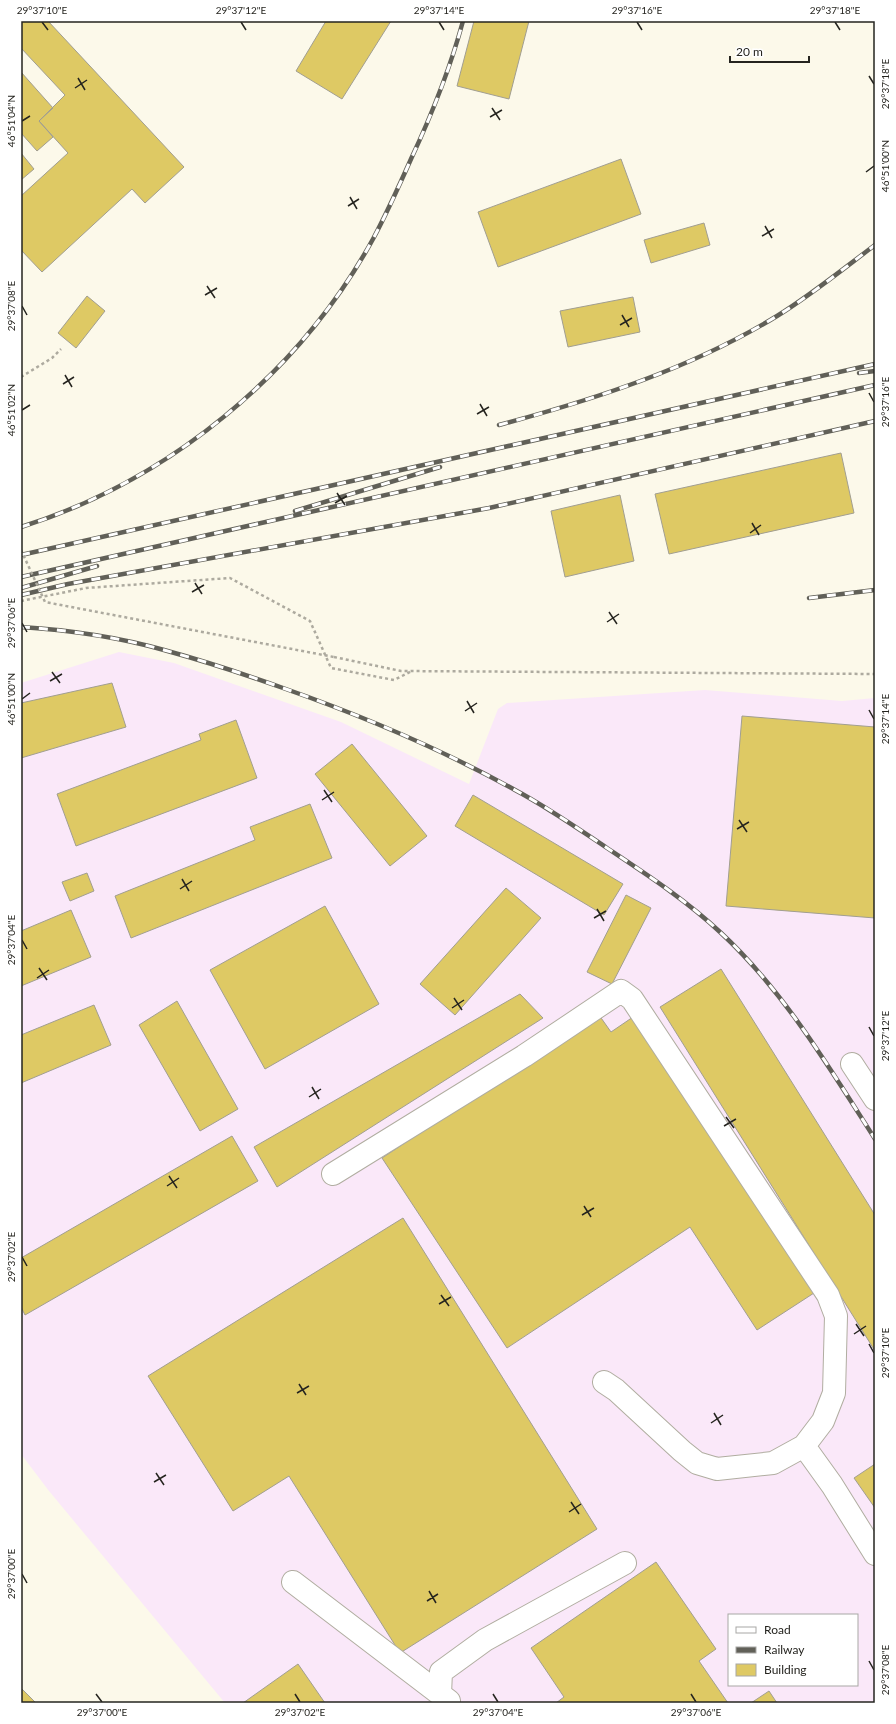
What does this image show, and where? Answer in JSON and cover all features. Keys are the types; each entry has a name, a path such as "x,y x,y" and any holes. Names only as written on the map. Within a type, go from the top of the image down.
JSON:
{"lane":[{"path":"333,1174 524,1056 621,991 632,999 828,1295 836,1316 834,1394 823,1421 804,1446 773,1463 717,1469 697,1463 682,1451 647,1417 616,1390 604,1382"},
{"path":"852,1064 875,1099"},
{"path":"804,1446 832,1485 875,1554"},
{"path":"446,1698 441,1672 485,1640 625,1563"},
{"path":"293,1582 446,1698"}],"path":[{"path":"21,377 52,358 61,349"},
{"path":"21,550 46,602 334,656 400,670 875,674"},
{"path":"21,601 86,588 230,578 310,620 331,668 394,680 413,671"}],"shaded area":[{"path":"119,652 174,663 341,722 469,784 498,709 507,703 705,690 842,701 875,698 875,1703 225,1703 49,1491 21,1454 21,683"}],"building":[{"path":"21,21 48,21 184,167 145,203 132,189 42,272 21,250 21,196 68,153 39,121 65,95 21,48"},
{"path":"326,21 391,21 342,99 296,71"},
{"path":"474,21 529,21 509,99 457,86"},
{"path":"21,72 53,108 39,121 53,137 37,151 21,133"},
{"path":"21,153 34,169 21,180"},
{"path":"621,159 641,214 498,267 478,212"},
{"path":"704,223 710,245 651,263 644,240"},
{"path":"87,296 105,311 76,348 58,333"},
{"path":"633,297 640,332 568,347 560,311"},
{"path":"841,453 854,513 669,554 655,494"},
{"path":"620,495 634,561 565,577 551,511"},
{"path":"112,683 126,727 21,758 21,703"},
{"path":"742,716 875,727 875,918 726,906"},
{"path":"236,720 257,778 76,846 57,794 201,740 199,734"},
{"path":"352,744 427,836 390,866 315,774"},
{"path":"473,795 623,884 604,915 455,826"},
{"path":"310,804 332,858 131,938 115,896 255,840 250,827"},
{"path":"87,873 94,891 70,901 62,882"},
{"path":"506,888 541,918 455,1015 420,984"},
{"path":"626,895 651,908 612,984 587,972"},
{"path":"325,906 379,1004 265,1069 210,970"},
{"path":"71,910 91,957 21,986 21,931"},
{"path":"721,969 875,1215 875,1351 660,1007"},
{"path":"520,994 543,1018 277,1187 254,1147"},
{"path":"177,1001 238,1109 200,1131 139,1025"},
{"path":"94,1005 111,1045 21,1083 21,1035"},
{"path":"599,1015 611,1032 633,1017 814,1293 757,1330 690,1227 507,1348 382,1158"},
{"path":"232,1136 258,1181 25,1315 21,1307 21,1258"},
{"path":"403,1218 597,1529 400,1653 289,1476 233,1511 148,1376"},
{"path":"875,1464 875,1508 854,1478"},
{"path":"656,1562 716,1649 699,1661 728,1703 556,1703 564,1697 531,1648"},
{"path":"298,1664 325,1703 243,1703"},
{"path":"21,1688 36,1703 21,1703"},
{"path":"769,1691 777,1703 751,1703"}],"railway":[{"path":"21,527 75,507 128,482 177,451 224,416 268,377 307,334 343,288 373,239 383,219 433,108 446,74 463,21"},
{"path":"499,425 607,393 677,366 745,335 790,308 875,245"},
{"path":"21,555 875,364"},
{"path":"859,373 875,371"},
{"path":"21,577 875,385"},
{"path":"21,595 68,584 489,508 875,421"},
{"path":"295,511 440,467"},
{"path":"21,588 97,566"},
{"path":"809,598 875,590"},
{"path":"21,627 75,632 129,641 179,654 254,678 343,710 401,734 459,761 539,803 680,898 720,932 743,955 785,1004 804,1030 875,1139"}]}
